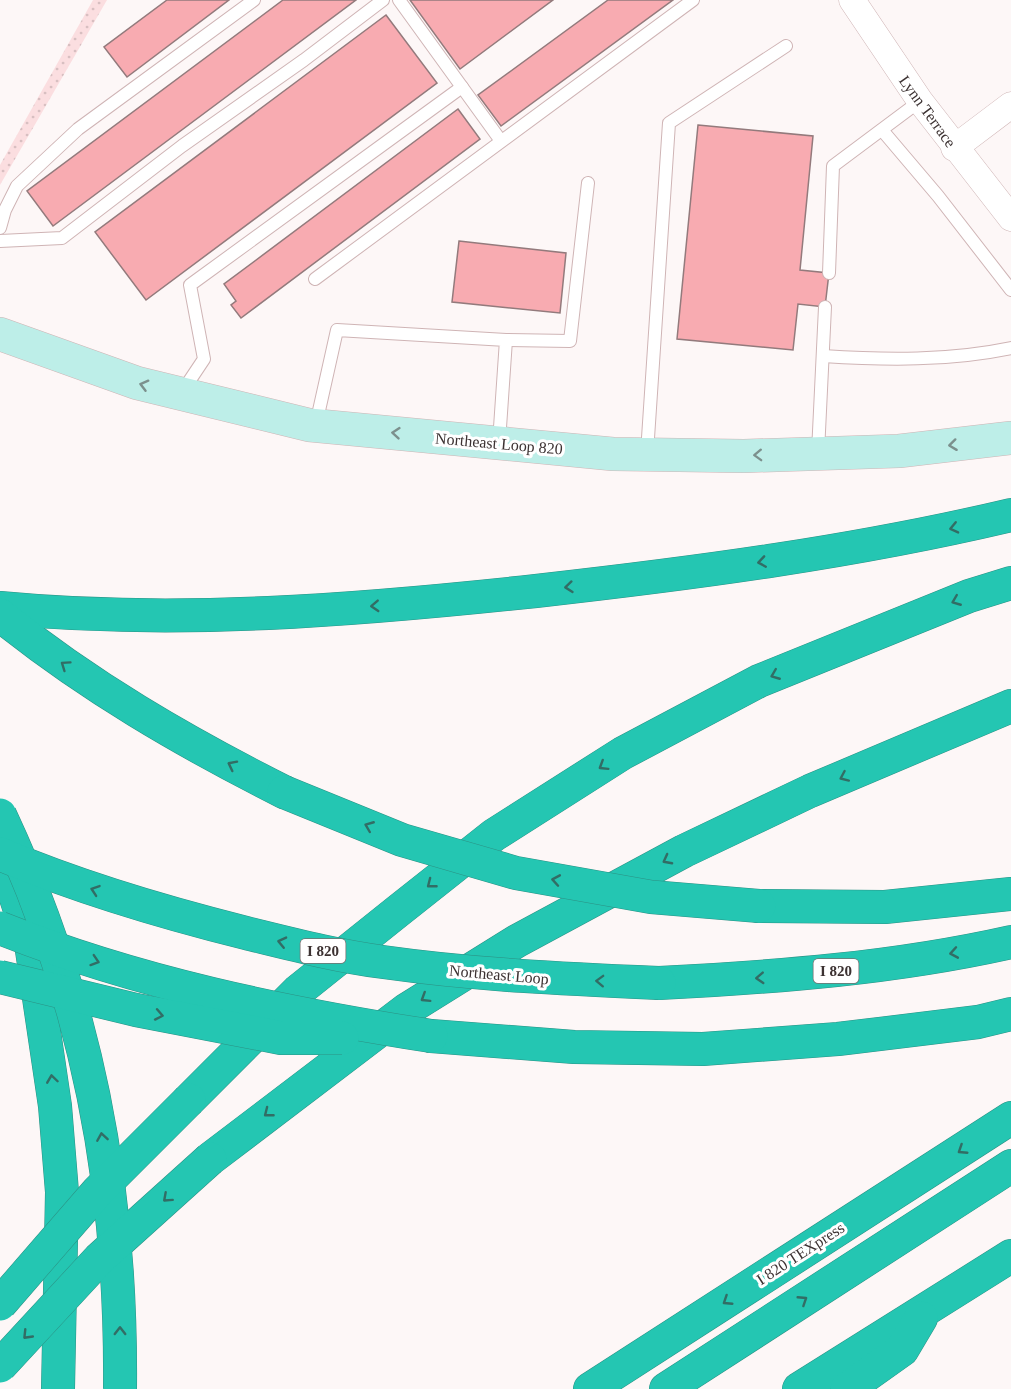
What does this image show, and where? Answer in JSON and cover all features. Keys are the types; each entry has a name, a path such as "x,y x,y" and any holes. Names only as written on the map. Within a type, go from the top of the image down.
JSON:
{"highway":[{"path":"0,608 54,613 161,616 414,604 681,575 948,530 1011,515"},
{"path":"0,1304 98,1191 298,991 494,835 623,753 759,681 969,596 1011,583"},
{"path":"0,615 42,649 119,702 196,747 284,792 402,840 516,873 651,897 759,906 885,907 1011,894"},
{"path":"0,1366 99,1259 210,1159 406,1010 516,941 684,851 810,791 1011,706"},
{"path":"0,815 48,930 78,1028 102,1132 115,1230 121,1322 120,1389"},
{"path":"0,848 31,944 56,1106 63,1192 58,1389"},
{"name":"Northeast Loop","path":"0,854 46,874 158,911 287,943 381,962 525,978 659,983 770,977 874,967 1011,942"},
{"path":"0,928 141,976 308,1017 431,1036 574,1047 703,1049 827,1040 978,1022 1011,1014"},
{"path":"0,977 136,1010 281,1038 431,1036"},
{"name":"I 820 TEXpress","path":"590,1389 1011,1118"},
{"path":"666,1389 1011,1166"},
{"path":"799,1389 1011,1256"},
{"path":"847,1389 902,1350 929,1306"}],"main road":[{"name":"Northeast Loop 820","path":"0,334 137,383 315,426 613,454 899,451 1011,438"}],"street":[{"name":"Lynn Terrace","path":"852,0 954,148 1011,218"},
{"path":"954,148 1011,105"}],"lane":[{"path":"0,228 5,210 17,186 78,129 254,0"},
{"path":"0,241 62,238 383,0"},
{"path":"399,0 501,141"},
{"path":"315,279 693,0"},
{"path":"647,454 669,123 786,46"},
{"path":"180,394 204,360 190,285 462,87"},
{"path":"829,273 833,166 920,101"},
{"path":"882,130 938,196 1011,290"},
{"path":"315,426 337,330 506,340 570,341 588,183"},
{"path":"818,453 825,307"},
{"path":"499,443 506,340"},
{"path":"823,356 896,361 986,353 1011,348"}],"shaded area":[{"path":"93,0 107,0 0,185 0,165"}],"building":[{"path":"167,0 229,0 127,77 104,47"},
{"path":"283,0 356,0 53,226 27,191"},
{"path":"410,0 553,0 460,69"},
{"path":"608,0 673,0 501,126 478,95"},
{"path":"386,15 437,83 146,300 95,232"},
{"path":"458,109 480,139 241,318 231,305 236,301 224,284"},
{"path":"698,125 813,136 800,270 829,273 825,307 798,304 793,350 677,339"},
{"path":"459,241 566,253 560,313 452,302"}]}
